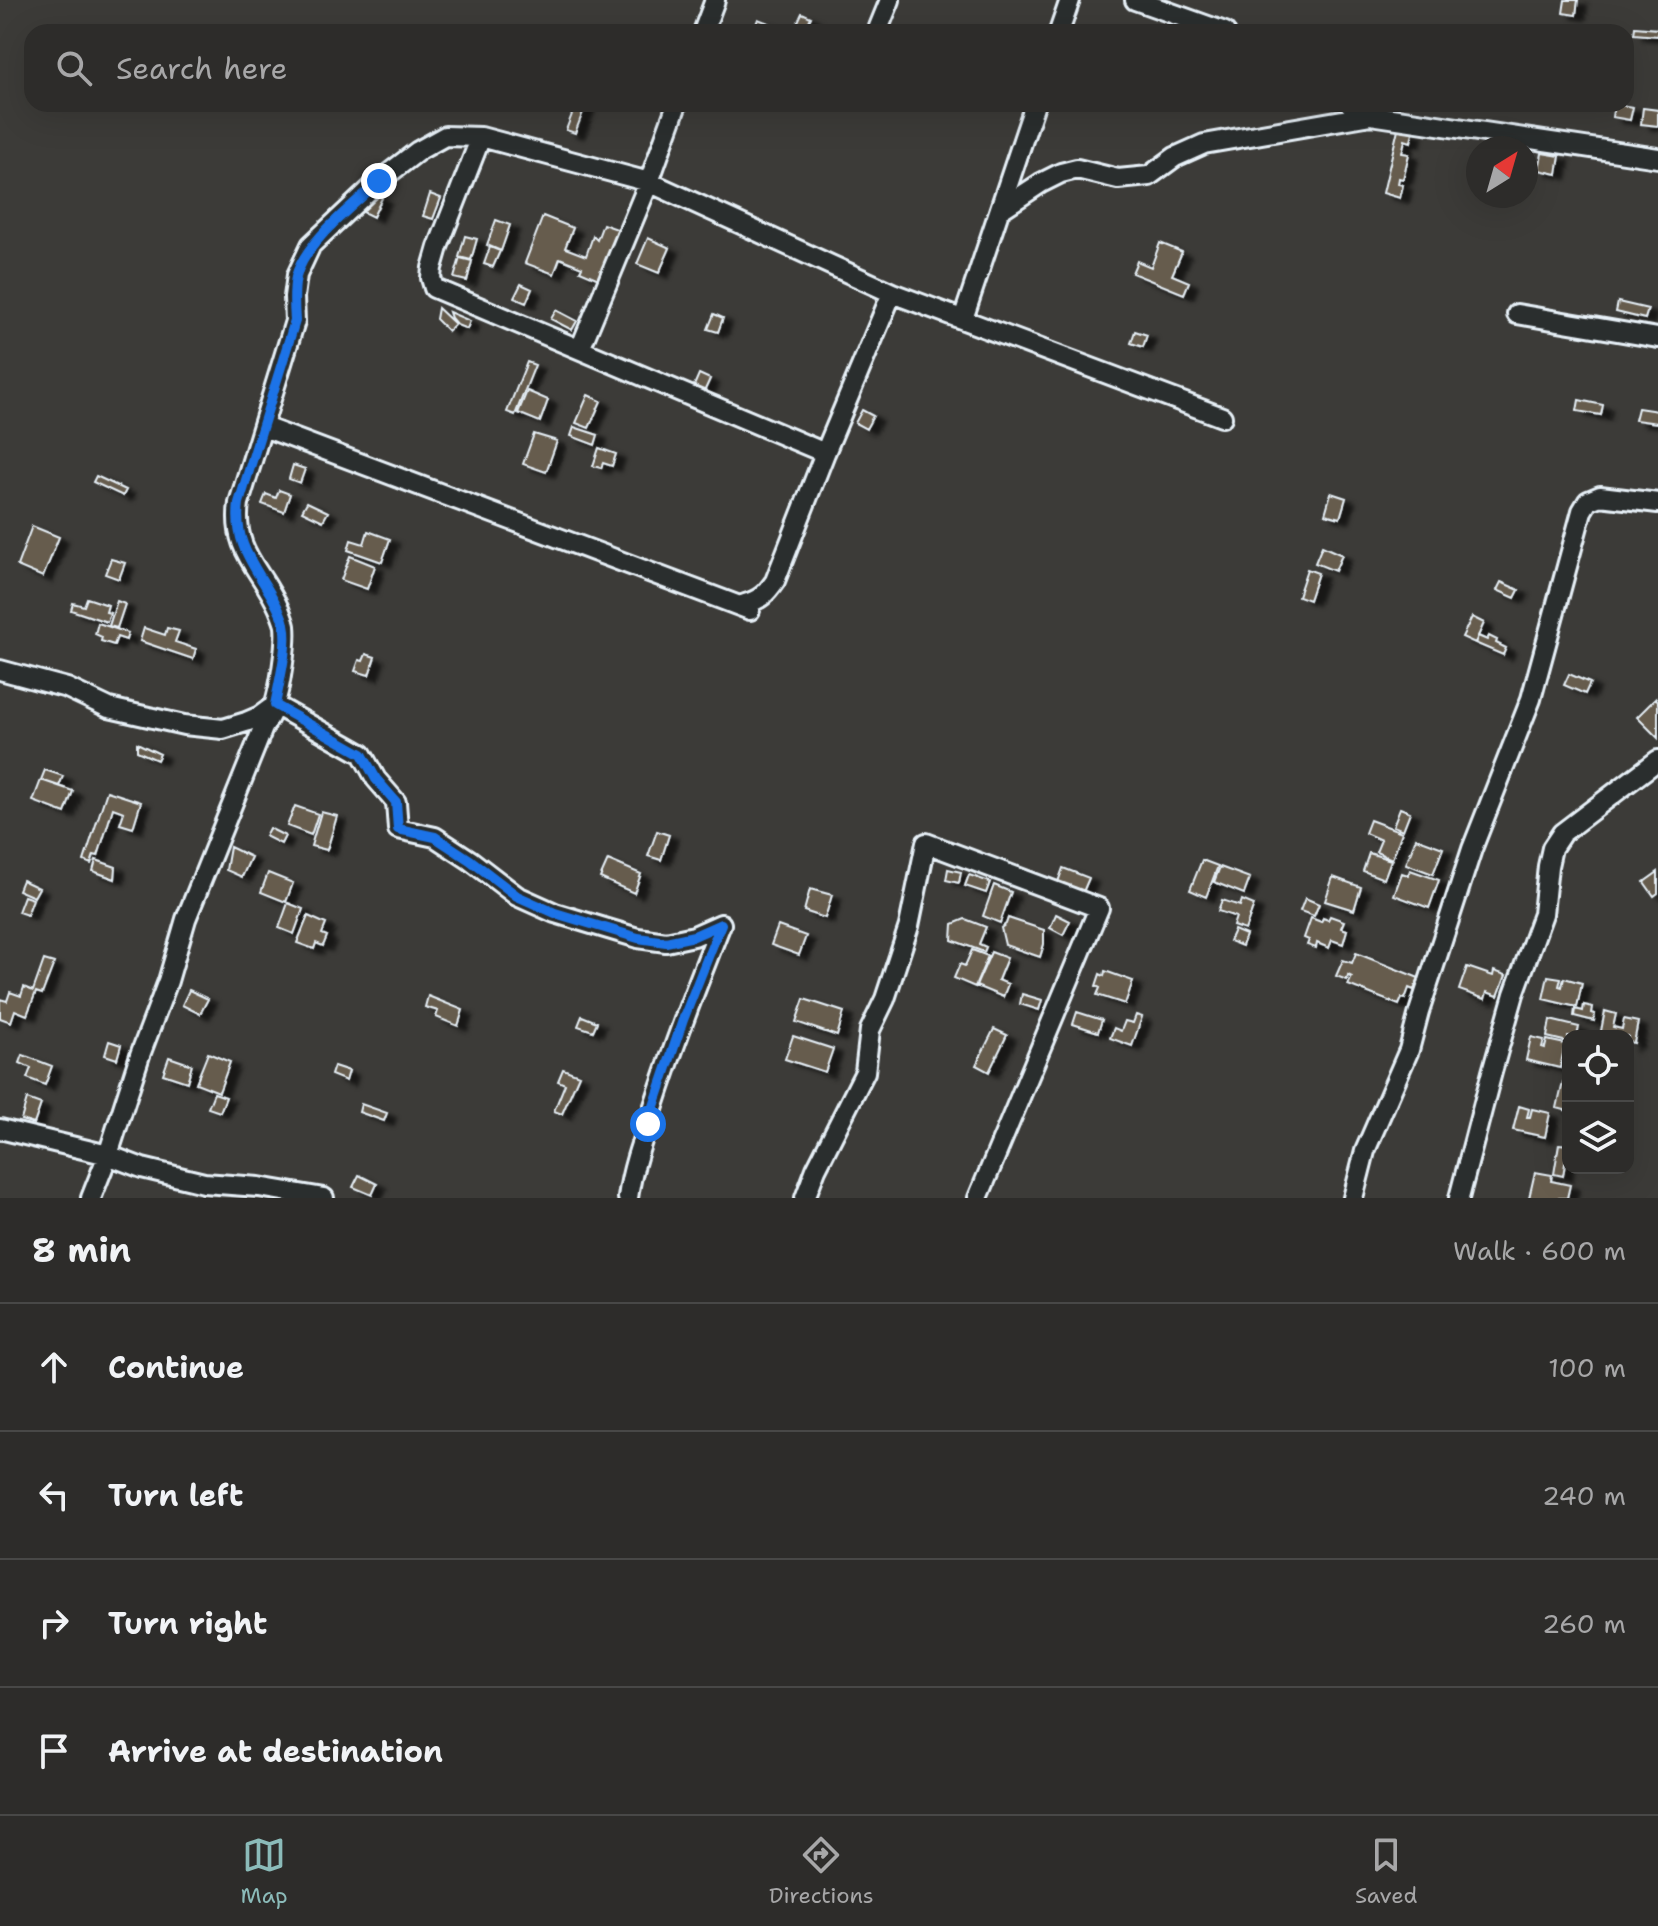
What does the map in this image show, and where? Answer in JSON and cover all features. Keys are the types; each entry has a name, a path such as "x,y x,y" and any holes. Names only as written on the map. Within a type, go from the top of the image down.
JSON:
{"street":[{"path":"706,24 715,0"},
{"path":"880,24 890,0"},
{"path":"1062,24 1070,0"},
{"path":"1135,0 1202,24"},
{"path":"580,349 649,182 674,112"},
{"path":"963,319 1032,112"},
{"path":"1365,112 1371,115"},
{"path":"1000,210 1061,173 1077,169 1118,179 1149,176 1175,157 1204,144 1371,115 1658,158"},
{"path":"91,1198 168,981 186,919 275,705 283,663 285,626 275,602 244,550 237,516 295,321 297,275 311,245 379,181 418,151 445,136 481,137 649,182 892,293 1222,417"},
{"path":"481,137 438,247 431,278 434,288 825,453"},
{"path":"264,427 750,610 745,604 767,594 775,581 892,293"},
{"path":"1517,314 1658,338"},
{"path":"1353,1198 1365,1151 1409,1050 1472,849 1531,699 1582,511 1588,501 1600,496 1658,503"},
{"path":"0,670 67,688 109,708 184,725 223,729 260,716 275,705"},
{"path":"275,705 362,754 376,779 396,802 398,829 435,837 517,896 555,913 638,938 666,942 694,936 721,924 665,1071 631,1178 628,1198"},
{"path":"1459,1198 1514,994 1543,914 1552,848 1562,833 1658,760"},
{"path":"805,1198 816,1169 865,1072 870,1030 885,999 909,926 926,843 1099,908 978,1198"},
{"path":"0,1129 108,1155 142,1168 204,1183 259,1187 324,1198"}],"building":[{"path":"1565,0 1578,0 1576,15 1563,13"},
{"path":"802,13 811,17 808,24 797,24"},
{"path":"1635,27 1658,29 1658,36 1634,34"},
{"path":"1643,108 1658,110 1658,126 1641,124"},
{"path":"573,112 583,112 575,133 566,130"},
{"path":"1613,112 1632,112 1630,120 1612,117"},
{"path":"1398,129 1413,132 1411,142 1405,140 1402,153 1409,154 1403,179 1399,178 1398,184 1403,185 1400,198 1383,193"},
{"path":"1542,153 1560,156 1557,174 1539,170"},
{"path":"372,193 382,198 373,217 363,212"},
{"path":"430,194 441,198 433,219 423,216"},
{"path":"543,216 573,228 565,248 586,256 593,236 597,240 603,224 620,230 601,280 580,271 582,267 560,258 554,274 525,263"},
{"path":"496,220 510,225 501,251 487,245"},
{"path":"465,236 477,239 471,260 459,257"},
{"path":"648,238 670,248 659,273 637,264"},
{"path":"1160,243 1182,252 1172,275 1189,282 1184,294 1132,273 1137,261 1151,267"},
{"path":"490,247 500,251 493,267 484,264"},
{"path":"460,258 472,261 467,281 454,278"},
{"path":"521,284 532,289 526,303 514,298"},
{"path":"1618,302 1648,309 1645,319 1616,312"},
{"path":"438,308 455,324 448,331 436,319"},
{"path":"556,310 577,321 572,330 551,319"},
{"path":"449,312 470,321 467,329 457,325"},
{"path":"714,314 723,318 718,332 708,329"},
{"path":"1135,331 1147,335 1143,347 1131,343"},
{"path":"527,362 535,365 515,415 507,412"},
{"path":"699,374 710,379 704,392 693,388"},
{"path":"527,391 548,400 540,422 518,413"},
{"path":"588,395 601,401 589,428 576,423"},
{"path":"1579,400 1603,405 1601,415 1577,411"},
{"path":"1638,408 1658,411 1658,423 1635,420"},
{"path":"862,410 873,416 866,429 855,423"},
{"path":"574,427 598,435 595,445 571,436"},
{"path":"534,434 557,441 546,472 523,464"},
{"path":"599,448 616,454 612,466 603,463 601,468 593,466"},
{"path":"293,465 305,469 300,483 289,479"},
{"path":"96,476 126,490 123,496 93,482"},
{"path":"279,490 290,494 284,512 262,504 266,494 276,498"},
{"path":"1331,493 1346,498 1340,518 1325,514"},
{"path":"307,502 328,512 323,521 302,511"},
{"path":"32,526 59,537 43,577 17,566"},
{"path":"368,531 390,539 382,562 348,550 351,540 364,544"},
{"path":"1322,546 1342,555 1335,571 1315,563"},
{"path":"350,556 375,566 367,589 341,580"},
{"path":"111,559 125,563 119,579 105,574"},
{"path":"1307,569 1318,573 1309,600 1298,596"},
{"path":"1501,582 1519,590 1515,598 1497,590"},
{"path":"87,598 108,605 106,612 110,613 107,622 71,610 73,603 84,606"},
{"path":"117,601 125,604 117,628 109,626"},
{"path":"1472,617 1484,623 1475,643 1462,637"},
{"path":"98,623 128,633 126,640 117,637 114,645 101,641 102,637 95,634"},
{"path":"144,628 165,635 167,628 179,631 175,642 196,649 193,659 140,641"},
{"path":"1478,636 1497,640 1496,643 1506,648 1503,655 1475,643"},
{"path":"366,654 375,657 369,675 355,671 359,660 363,661"},
{"path":"1569,674 1590,683 1585,694 1564,685"},
{"path":"1656,698 1658,701 1658,738 1637,717"},
{"path":"137,743 160,754 157,760 137,751"},
{"path":"45,770 63,776 59,786 41,780"},
{"path":"41,780 73,791 65,813 33,801"},
{"path":"107,791 141,802 133,828 120,824 124,812 113,808 98,856 94,855 91,864 84,861"},
{"path":"295,806 318,814 311,835 287,826"},
{"path":"1400,808 1410,812 1403,830 1393,826"},
{"path":"321,812 337,816 327,850 311,846"},
{"path":"1370,820 1402,832 1392,859 1376,852 1381,840 1365,833"},
{"path":"269,828 285,836 281,844 265,836"},
{"path":"657,831 669,835 661,860 648,856"},
{"path":"1416,838 1443,848 1433,874 1406,864"},
{"path":"230,847 251,857 242,877 226,870"},
{"path":"1369,853 1391,860 1384,879 1363,871"},
{"path":"96,860 116,867 115,879 93,871"},
{"path":"608,860 641,874 634,893 600,878"},
{"path":"1202,860 1218,866 1206,897 1190,890"},
{"path":"1220,867 1250,878 1244,894 1214,882"},
{"path":"1063,868 1089,878 1083,892 1058,882"},
{"path":"948,869 961,872 959,883 946,880"},
{"path":"1410,870 1439,880 1429,908 1394,895 1402,873 1408,875"},
{"path":"1658,872 1658,893 1654,896 1644,882"},
{"path":"268,873 293,883 286,902 261,892"},
{"path":"969,875 990,882 986,893 965,886"},
{"path":"1333,877 1361,887 1354,910 1325,901"},
{"path":"22,880 39,888 34,897 18,890"},
{"path":"994,885 1011,892 1000,923 983,916"},
{"path":"810,889 832,895 825,918 804,911"},
{"path":"24,896 33,899 27,915 18,912"},
{"path":"1305,898 1319,904 1314,916 1300,911"},
{"path":"1222,900 1240,906 1242,900 1254,905 1245,930 1233,926 1236,917 1218,911"},
{"path":"288,903 303,909 294,934 279,928"},
{"path":"1056,914 1070,921 1063,935 1050,928"},
{"path":"308,916 326,924 322,934 327,936 323,946 316,943 314,949 297,943"},
{"path":"1330,916 1344,921 1341,928 1347,930 1343,944 1332,940 1329,948 1317,943 1316,948 1307,945 1309,940 1304,938 1311,918 1321,922"},
{"path":"1008,918 1044,930 1040,957 1005,945 1001,928"},
{"path":"965,919 986,927 979,944 986,947 984,952 952,940 953,924"},
{"path":"778,926 806,936 799,955 771,945"},
{"path":"1234,930 1246,935 1242,946 1229,941"},
{"path":"972,950 988,956 975,987 954,978 960,964 965,966"},
{"path":"991,952 1007,958 998,980 1008,984 1003,997 976,986"},
{"path":"1356,953 1419,978 1414,990 1409,988 1399,1005 1348,985 1352,977 1348,975 1347,980 1336,976 1343,960 1352,963"},
{"path":"44,960 54,963 42,994 36,992 27,1015 15,1010 11,1022 0,1018 0,999 7,1001 10,992 21,996 24,987 33,991"},
{"path":"1467,967 1493,976 1494,971 1506,975 1498,996 1487,992 1485,999 1459,990"},
{"path":"1105,971 1133,981 1125,1004 1097,995 1100,974 1104,976"},
{"path":"1548,976 1561,978 1559,986 1562,987 1564,978 1582,983 1577,1007 1543,999"},
{"path":"189,990 208,999 200,1014 182,1005"},
{"path":"1022,994 1042,1000 1039,1010 1020,1004"},
{"path":"428,996 463,1010 458,1026 436,1017 438,1011 425,1007"},
{"path":"804,999 844,1012 837,1036 796,1022"},
{"path":"1584,1005 1593,1007 1594,1021 1574,1016 1575,1009 1583,1011"},
{"path":"1605,1011 1616,1014 1613,1027 1622,1029 1624,1019 1638,1022 1634,1043 1634,1030 1601,1030"},
{"path":"1077,1012 1102,1020 1098,1032 1073,1024"},
{"path":"1136,1015 1142,1017 1132,1046 1110,1038 1114,1028 1121,1031 1125,1021 1133,1023"},
{"path":"582,1016 597,1022 593,1031 578,1026"},
{"path":"1550,1020 1579,1027 1578,1030 1562,1030 1562,1041 1547,1037"},
{"path":"994,1029 1007,1035 989,1072 976,1065"},
{"path":"793,1036 833,1049 825,1072 785,1059"},
{"path":"1531,1037 1544,1040 1542,1047 1545,1048 1547,1040 1562,1043 1560,1068 1526,1060"},
{"path":"109,1041 121,1045 117,1059 105,1055"},
{"path":"208,1053 230,1062 219,1092 196,1083"},
{"path":"23,1055 52,1066 45,1085 27,1078 31,1068 20,1063"},
{"path":"169,1057 192,1065 187,1082 163,1074"},
{"path":"334,1066 349,1071 346,1081 331,1075"},
{"path":"563,1069 579,1075 562,1114 554,1111 565,1084 558,1081"},
{"path":"1562,1086 1562,1109 1557,1108"},
{"path":"214,1093 226,1097 220,1112 208,1108"},
{"path":"27,1099 41,1104 34,1124 21,1120"},
{"path":"361,1104 387,1113 384,1121 359,1112"},
{"path":"1519,1106 1529,1109 1527,1117 1530,1117 1532,1109 1550,1113 1545,1137 1513,1130"},
{"path":"1559,1144 1562,1144 1563,1176 1554,1174"},
{"path":"1535,1172 1552,1175 1551,1181 1570,1185 1567,1198 1529,1198"},
{"path":"359,1175 377,1184 372,1195 353,1187"}],"route":[{"path":"379,181 311,245 297,275 295,321 239,503 238,532 244,550 271,594 285,626 283,663 275,705 362,754 376,779 396,802 398,829 435,837 517,896 555,913 638,938 666,942 694,936 721,924 683,1020 648,1124"}]}
